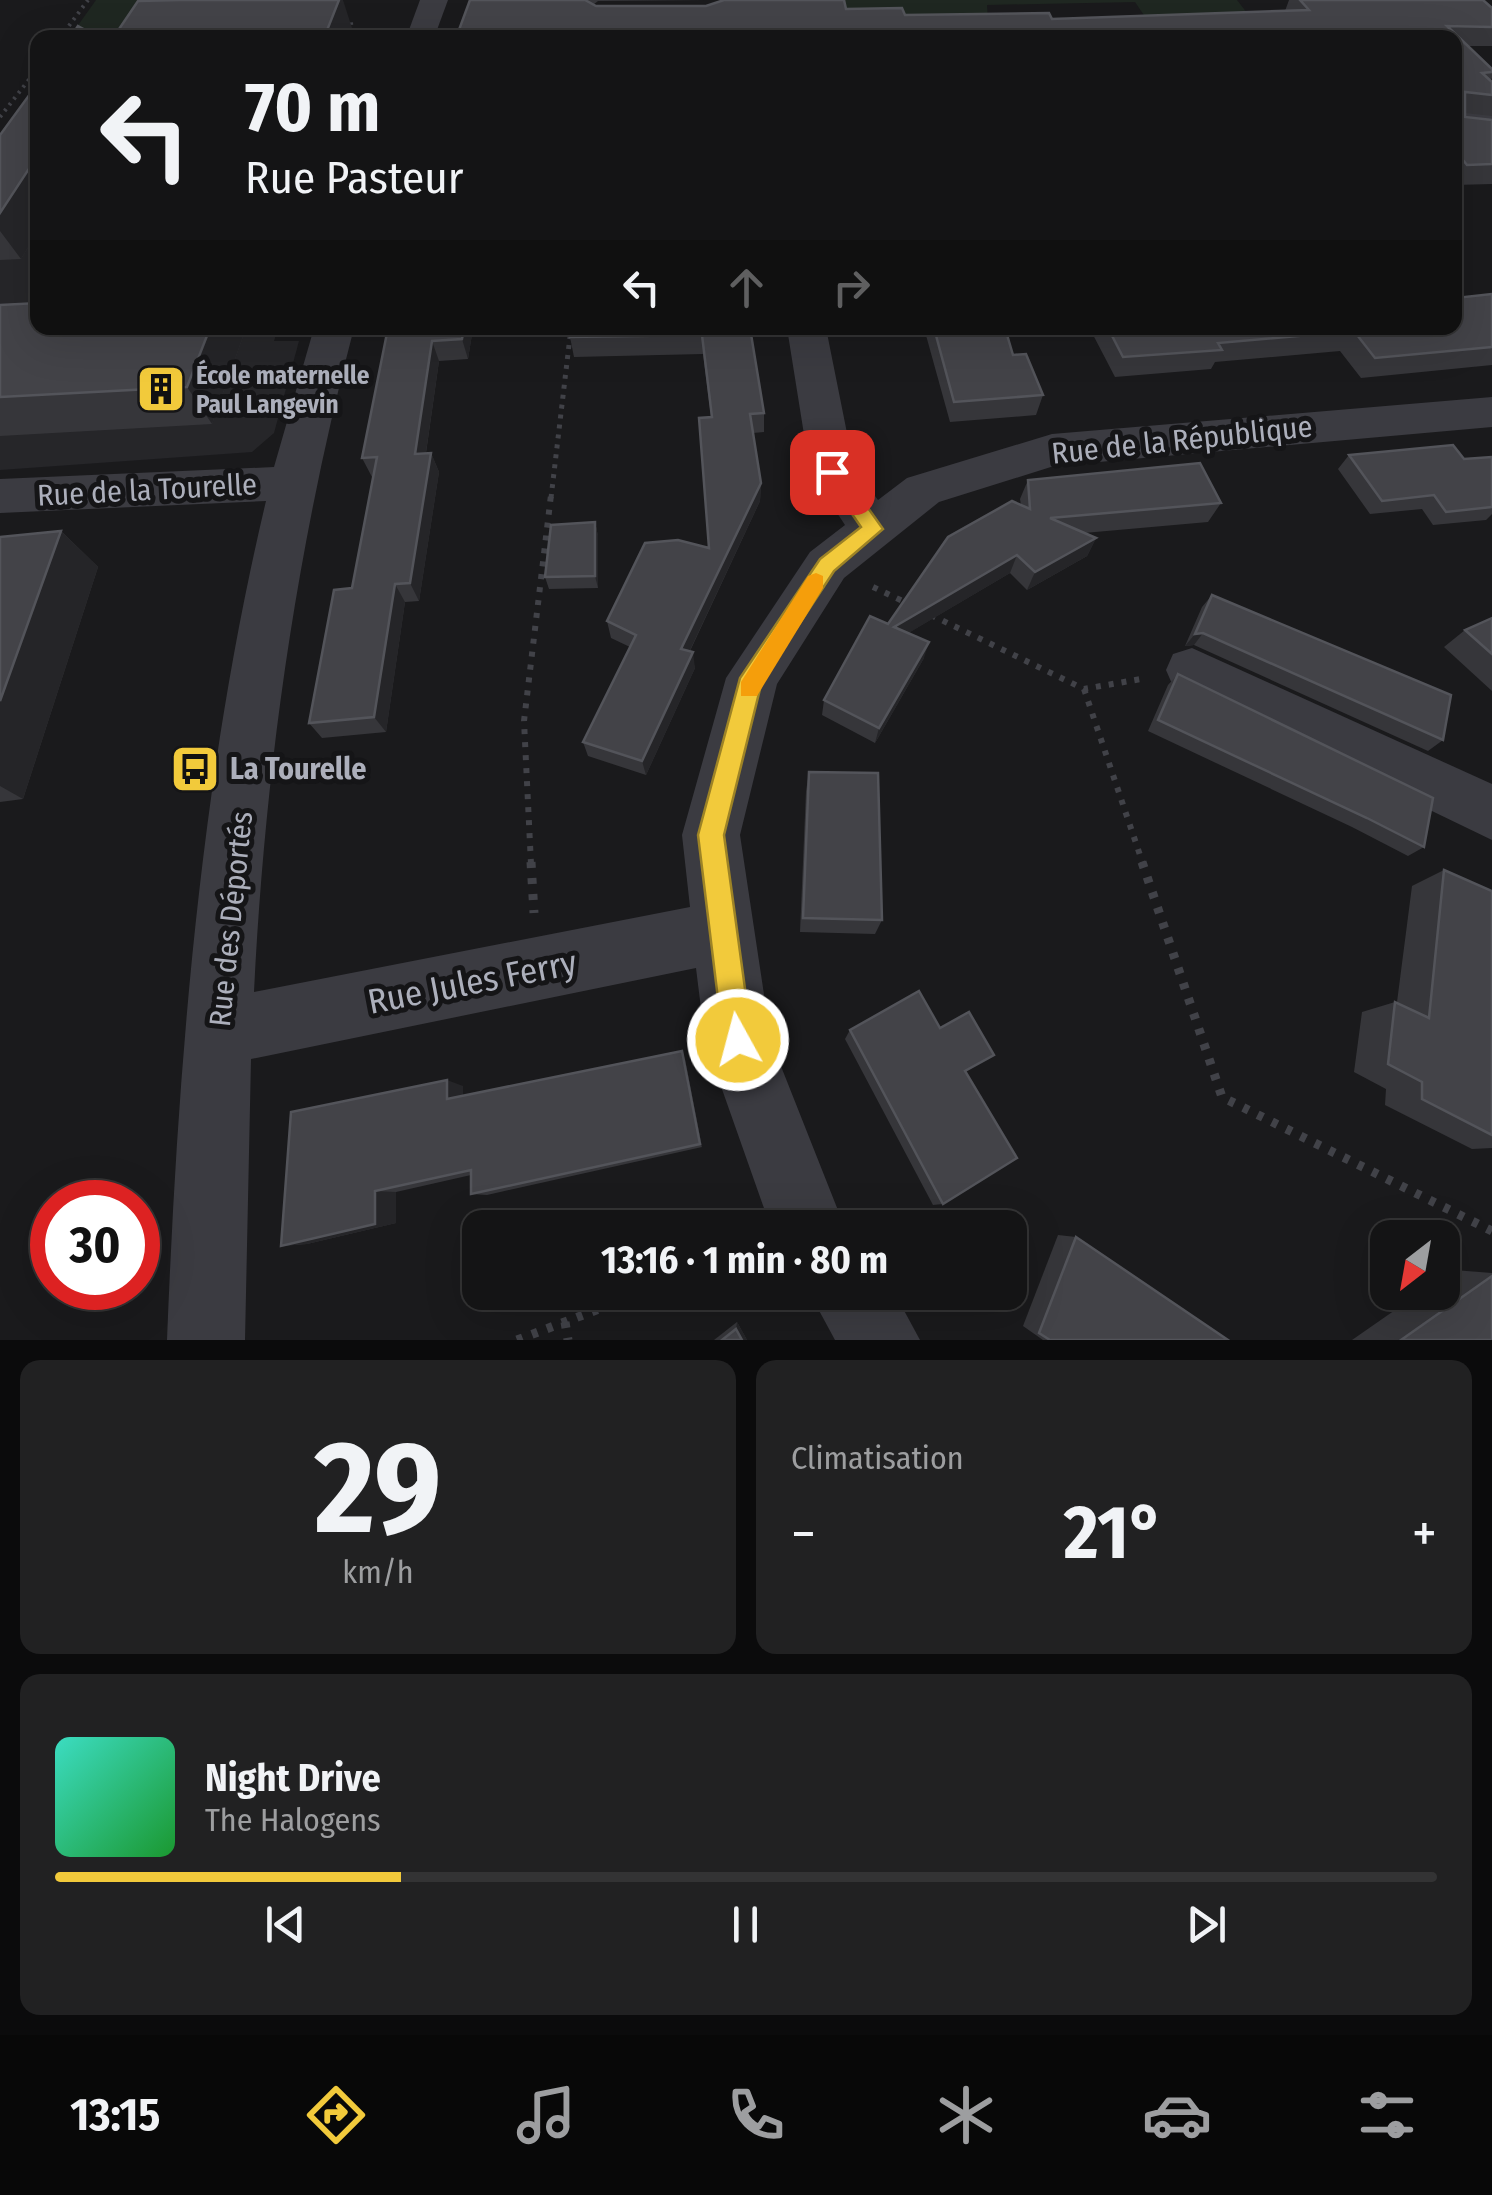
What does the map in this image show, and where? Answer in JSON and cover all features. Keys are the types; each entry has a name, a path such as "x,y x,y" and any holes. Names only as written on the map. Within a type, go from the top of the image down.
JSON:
{"street":[{"path":"423,30 434,0"},
{"path":"1462,121 1492,116"},
{"path":"1462,124 1492,130"},
{"name":"Rue des Déportés","path":"206,1340 209,1180 225,941 266,606 332,335"},
{"path":"807,335 832,472 873,529"},
{"name":"Rue de la République","path":"801,1210 738,1040 711,835 752,678 827,565 923,490 1052,450 1492,412"},
{"name":"Rue de la Tourelle","path":"0,496 294,483"},
{"path":"1192,670 1492,813"},
{"name":"Rue Jules Ferry","path":"219,1032 724,931"},
{"path":"859,1310 880,1340"}],"path":[{"path":"66,30 88,0"},
{"path":"334,20 350,22 351,30"},
{"path":"0,117 30,78"},
{"path":"537,968 524,721 570,335"},
{"path":"827,565 1084,688 1192,670"},
{"path":"1084,688 1222,1097 1492,1231"},
{"path":"517,1340 597,1310"},
{"path":"565,1322 568,1340"}],"shaded area":[{"path":"96,0 311,0 175,30 75,30"},
{"path":"840,0 1237,0 1258,27 1154,30 1135,2 987,5 988,21 839,26"},
{"path":"18,109 30,109 30,335 276,335 274,341 299,341 274,433 252,452 0,470 0,136"}],"building":[{"path":"339,0 327,30 118,30 138,1"},
{"path":"470,0 706,6 724,0 844,0 846,9 902,8 905,15 1049,13 1052,19 1309,10 1300,0 1483,0 1492,8 1492,27 1447,26 1451,30 459,30"},
{"path":"1462,40 1492,69 1482,73 1492,82 1492,95 1465,92 1465,117 1492,120 1492,164 1467,165 1462,159"},
{"path":"30,94 30,167 0,213 0,135"},
{"path":"1492,294 1492,347 1375,358 1357,335 1462,335 1462,297"},
{"path":"30,303 30,335 207,335 187,387 0,397 0,305"},
{"path":"387,335 463,335 462,339 432,341 415,454 431,453 410,583 395,584 374,717 309,723 334,590 352,588 377,457 362,458"},
{"path":"570,335 702,335 570,337"},
{"path":"702,335 751,335 764,413 750,414 761,483 681,649 693,652 642,761 583,742 636,635 607,621 645,543 678,540 709,548 699,418 712,417"},
{"path":"936,335 1007,335 1013,355 1026,354 1043,395 954,402"},
{"path":"1112,335 1309,335 1218,343 1222,350 1123,357"},
{"path":"1453,445 1464,459 1492,457 1492,507 1446,512 1434,495 1382,501 1349,455"},
{"path":"1200,463 1221,503 1050,518 1096,538 1035,572 1017,555 894,627 929,642 879,728 824,700 870,616 888,624 948,537 1012,501 1030,509 1028,480"},
{"path":"595,522 595,576 545,577 551,525"},
{"path":"61,531 0,701 0,537"},
{"path":"1212,595 1451,695 1443,740 1203,633 1195,634"},
{"path":"1492,618 1492,654 1465,630"},
{"path":"1178,674 1433,798 1424,847 1158,720"},
{"path":"809,772 878,773 882,920 803,918"},
{"path":"1444,870 1492,891 1492,1135 1422,1099 1422,1082 1388,1064 1395,1002 1429,1018"},
{"path":"919,991 940,1028 969,1012 994,1055 965,1071 1017,1158 943,1204 850,1030"},
{"path":"682,1051 700,1144 471,1194 471,1170 375,1191 375,1224 281,1246 291,1112 447,1080 447,1099"},
{"path":"1076,1237 1228,1340 1050,1340 1039,1333"},
{"path":"1492,1276 1492,1340 1401,1340 1444,1310 1460,1310 1460,1299"},
{"path":"736,1329 742,1340 722,1340"}],"slow traffic":[{"path":"749,689 752,678 816,582"}],"place":[{"name":"École maternelle Paul Langevin","path":"161,389"},
{"name":"La Tourelle","path":"195,769"}],"route":[{"path":"738,1040 711,835 752,678 827,565 873,529 832,472"}]}
